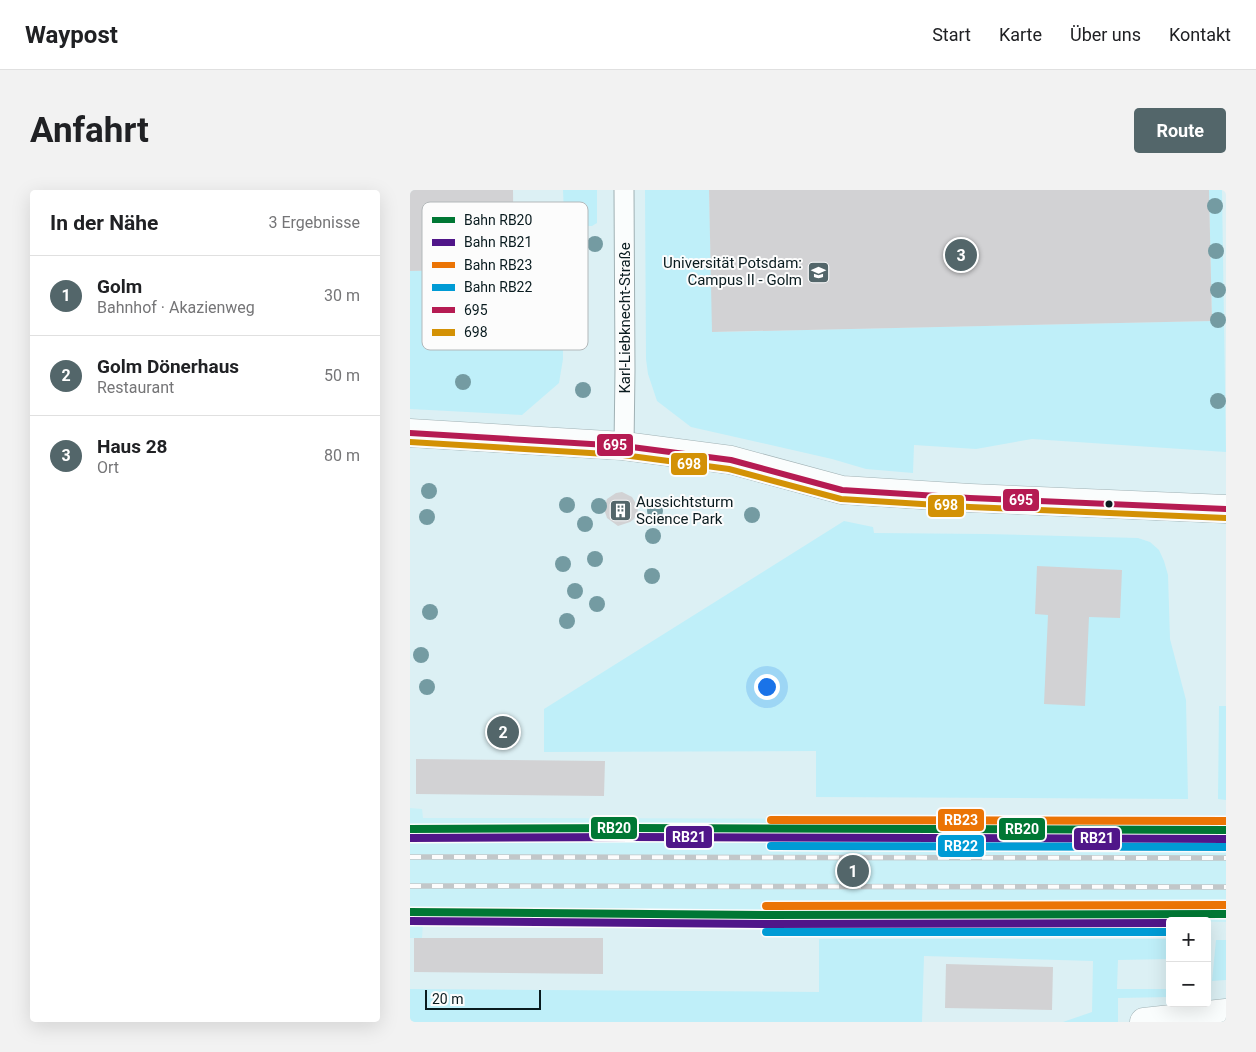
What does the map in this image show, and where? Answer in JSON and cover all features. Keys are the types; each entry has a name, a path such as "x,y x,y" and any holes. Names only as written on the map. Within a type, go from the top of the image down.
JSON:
{"street":[{"path":"410,433 624,446 731,460 842,490 970,498 1226,509"},
{"path":"1144,1022 1226,1013"}],"lane":[{"name":"Karl-Liebknecht-Straße","path":"624,190 624,446"}],"shaded area":[{"path":"563,190 597,190 597,223 588,226 588,202 563,202"},
{"path":"645,190 709,190 713,332 1212,321 1209,190 1222,190 1226,452 1032,439 976,449 914,445 913,473 866,469 832,459 691,427 657,401 648,374 646,359"},
{"path":"410,271 422,271 422,350 563,350 559,383 522,415 410,409"},
{"path":"844,521 873,527 874,533 1138,538 1150,542 1159,550 1168,575 1170,639 1186,700 1188,799 816,797 816,751 544,752 544,709"},
{"path":"1219,706 1226,706 1226,800 1218,799"},
{"path":"410,808 422,809 423,818 1226,819 1226,922 1211,922 1211,917 1166,917 1166,922 423,923 422,938 410,938"},
{"path":"819,939 1166,939 1166,959 1118,960 1117,989 1166,989 1166,997 1118,998 1118,1022 1063,1022 1092,1012 1093,961 924,956 922,1022 410,1022 410,989 819,992"},
{"path":"1216,940 1226,940 1226,980 1212,981"}],"building":[{"path":"410,190 513,190 513,202 422,202 422,271 410,271"},
{"path":"709,190 1209,190 1212,321 712,332"},
{"name":"Aussichtsturm Science Park","path":"622,492 632,497 638,511 630,522 618,526 607,518 604,509 607,499 616,493"},
{"path":"1037,566 1122,570 1120,618 1089,617 1085,706 1044,704 1048,615 1035,614"},
{"path":"416,759 605,761 604,796 416,794"},
{"path":"414,938 603,938 603,974 414,972"},
{"path":"946,964 1053,967 1052,1010 945,1008"}],"railway":[{"path":"410,857 1226,858"},
{"path":"410,886 1226,887"}],"rail line":[{"name":"RB23","path":"771,820 1226,821"},
{"name":"RB20","path":"410,829 1226,830"},
{"name":"RB21","path":"410,838 1226,839"},
{"name":"RB22","path":"771,846 1226,847"},
{"name":"RB23","path":"766,906 1226,905"},
{"name":"RB20","path":"410,912 766,915 1226,914"},
{"name":"RB21","path":"410,921 766,924 1166,923"},
{"name":"RB22","path":"766,932 1166,932"}],"transit line":[{"name":"695","path":"410,433 624,446 731,460 842,490 970,498 1226,509"},
{"name":"698","path":"410,442 623,455 729,469 841,499 970,507 1226,518"}],"place":[{"name":"Haus 28","path":"961,255"},
{"name":"Universität Potsdam: Campus II - Golm","path":"818,272"},
{"name":"Aussichtsturm Science Park","path":"620,511"},
{"name":"Golm Dönerhaus","path":"503,732"},
{"name":"Golm","path":"853,871"}]}
